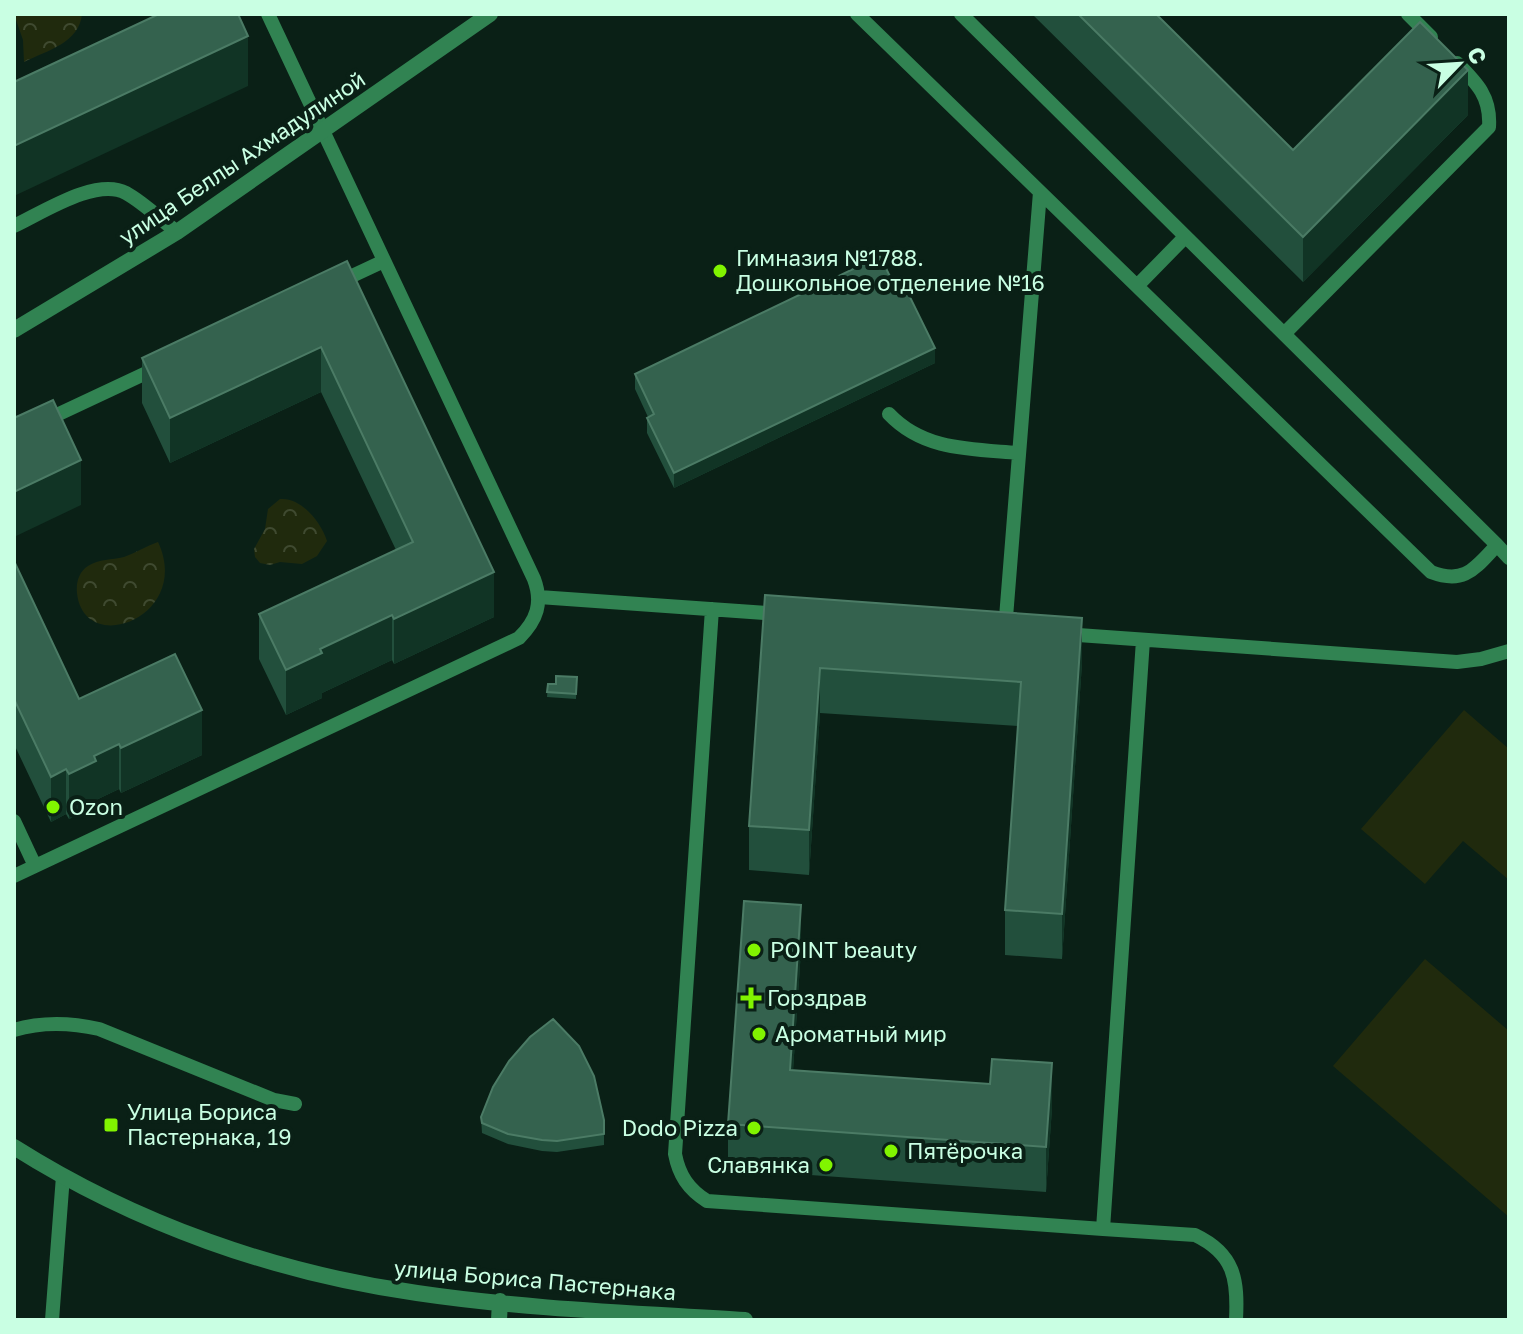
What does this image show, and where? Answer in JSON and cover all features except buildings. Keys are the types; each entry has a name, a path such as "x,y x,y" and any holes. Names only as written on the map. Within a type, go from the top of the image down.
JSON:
{"street":[{"name":"улица Беллы Ахмадулиной","path":"14,330 177,232 490,14"},
{"name":"улица Бориса Пастернака","path":"14,1147 63,1176 176,1229 270,1262 367,1285 590,1315 745,1320"},
{"path":"499,1320 500,1301"}],"lane":[{"path":"14,876 519,638 532,625 538,611 539,597 534,579 268,14"},
{"path":"857,14 1431,572 1445,578 1468,573 1497,545"},
{"path":"961,14 1509,558"},
{"path":"1284,334 1489,127 1488,101 1483,90 1408,14"},
{"path":"14,226 85,192 107,189 125,192 177,232"},
{"path":"1005,630 1040,192"},
{"path":"1137,286 1185,237"},
{"path":"330,286 384,261"},
{"path":"14,435 167,363"},
{"path":"889,414 908,431 936,444 1019,453"},
{"path":"539,597 789,615"},
{"path":"712,609 675,1154 682,1178 707,1201 1195,1235 1226,1258 1236,1278 1236,1320"},
{"path":"1051,633 1457,662 1509,651"},
{"path":"1103,1229 1143,640"},
{"path":"14,821 35,866"},
{"path":"14,1030 58,1025 99,1029 274,1100 295,1104"},
{"path":"52,1320 63,1176"}],"green space":[{"path":"14,14 82,14 80,24 69,39 24,62 23,40"},
{"path":"280,499 303,506 320,526 327,541 317,556 302,564 280,562 270,565 260,563 255,557 254,549 265,529 268,509"},
{"path":"158,542 165,568 161,591 150,608 133,620 115,625 98,623 84,613 77,589 85,568 97,562 124,557"},
{"path":"1464,710 1509,749 1509,880 1463,841 1425,884 1361,829"},
{"path":"1425,959 1509,1031 1509,1217 1333,1066"}],"place":[{"name":"Гимназия №1788. Дошкольное отделение №16","path":"720,271"},
{"name":"Ozon","path":"53,807"},
{"name":"POINT beauty","path":"754,950"},
{"name":"Горздрав","path":"751,998"},
{"name":"Ароматный мир","path":"759,1034"},
{"name":"Улица Бориса Пастернака, 19","path":"111,1125"},
{"name":"Dodo Pizza","path":"754,1128"},
{"name":"Пятёрочка","path":"891,1151"},
{"name":"Славянка","path":"826,1165"}]}
